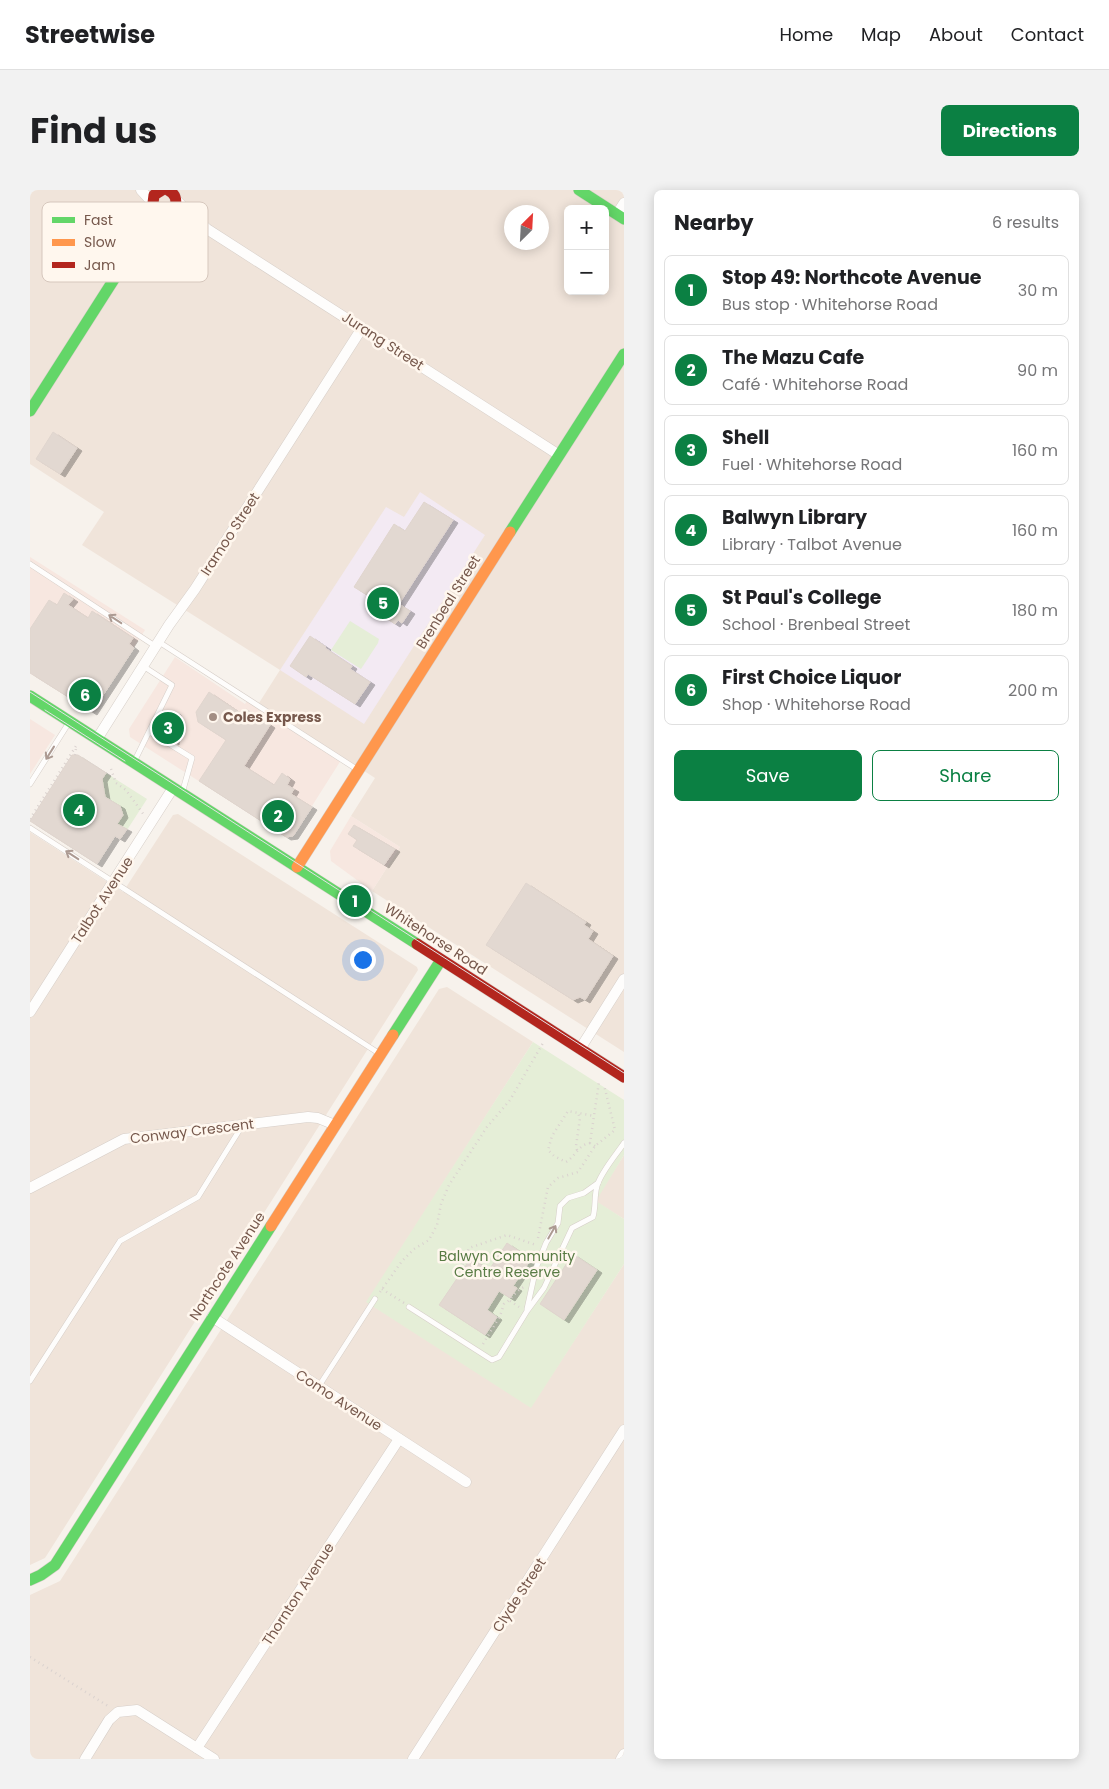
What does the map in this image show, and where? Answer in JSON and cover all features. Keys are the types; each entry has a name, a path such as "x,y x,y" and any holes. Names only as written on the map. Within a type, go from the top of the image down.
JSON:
{"street":[{"path":"141,190 151,202"},
{"path":"153,202 154,195 160,190"},
{"path":"580,190 621,216 624,203"},
{"name":"Jurang Street","path":"208,230 559,455"},
{"path":"30,411 114,282"},
{"name":"Iramoo Street","path":"97,739 362,328"},
{"name":"Brenbeal Street","path":"297,867 624,354"},
{"name":"Whitehorse Road","path":"30,696 624,1077"},
{"name":"Talbot Avenue","path":"30,1012 150,824 178,791"},
{"name":"Northcote Avenue","path":"30,1580 55,1565 441,960"},
{"path":"580,1049 624,979"},
{"name":"Conway Crescent","path":"30,1188 124,1139 308,1117 318,1118 334,1125"},
{"name":"Como Avenue","path":"212,1318 466,1482"},
{"name":"Clyde Street","path":"413,1759 624,1430"},
{"name":"Thornton Avenue","path":"197,1748 399,1439"},
{"path":"84,1759 109,1720 118,1712 137,1710 214,1759"},
{"path":"621,1759 624,1754"}],"lane":[{"path":"30,564 358,770"},
{"path":"134,762 172,686 143,666"},
{"path":"30,784 70,722"},
{"path":"150,732 192,758 178,791"},
{"path":"30,828 380,1054"},
{"path":"30,1381 120,1241 198,1197 242,1125"},
{"path":"409,1307 492,1360 499,1357 527,1311 544,1288 572,1228 593,1217 595,1209 594,1197 598,1183 624,1143"},
{"path":"527,1311 536,1268 546,1243 558,1223 560,1206 568,1198 584,1193 598,1183"},
{"path":"318,1386 375,1299"}],"path":[{"path":"30,819 76,746 75,755"},
{"path":"111,768 116,783 126,790 150,824"},
{"path":"375,1299 402,1260 414,1249 429,1240 437,1225 441,1204 448,1185 487,1128 510,1100 544,1040 554,1032"},
{"path":"590,1144 599,1082"},
{"path":"465,1267 462,1266 469,1248 488,1241 507,1235 537,1243 548,1188 558,1178 578,1172 595,1146 615,1130 604,1085"},
{"path":"594,1116 568,1111 552,1136 548,1150 554,1156 566,1162 572,1159 586,1143 595,1146"},
{"path":"578,1113 580,1118 576,1146 578,1152"},
{"path":"478,1351 500,1316 504,1304 510,1301 518,1290 525,1287"},
{"path":"382,1289 409,1307"},
{"path":"30,1657 118,1712"}],"shaded area":[{"path":"30,190 624,190 624,1052 372,891 400,847 351,816 375,778 259,703 280,670 82,545 104,512 30,464"},
{"path":"420,492 485,535 364,724 280,670 386,507 404,517"},
{"path":"30,557 145,630 92,712 30,673"},
{"path":"175,657 245,704 249,698 343,757 293,836 286,837 130,737 129,729"},
{"path":"30,719 55,735 30,774"},
{"path":"178,814 417,967 418,970 45,1558 30,1565 30,832 123,892 173,815"},
{"path":"351,816 400,847 372,891 331,861 330,851"},
{"path":"447,987 533,1042 367,1302 531,1407 624,1264 624,1759 30,1759 30,1595 60,1581 439,989"},
{"path":"624,1155 624,1219 595,1201"}],"green space":[{"path":"350,621 379,639 361,669 331,650"},
{"path":"106,773 147,799 127,830 117,824 123,815 120,806 105,797 102,779"},
{"name":"Balwyn Community Centre Reserve","path":"533,1042 624,1100 624,1155 596,1201 624,1219 624,1264 531,1408 366,1302"}],"building":[{"path":"53,432 77,448 60,474 36,459"},
{"path":"424,502 453,520 399,604 410,611 402,623 398,620 395,624 378,613 380,609 373,604 375,600 354,587 394,524 405,531"},
{"path":"64,593 73,599 68,605 88,618 92,611 133,638 129,644 134,648 92,712 30,673 30,629 49,600 57,605"},
{"path":"310,636 352,666 350,669 370,682 355,704 308,674 306,677 290,666"},
{"path":"209,692 243,715 246,709 270,725 244,766 274,785 282,773 290,779 287,785 294,789 291,794 312,807 293,836 286,837 199,781 226,740 198,722 196,712"},
{"path":"164,711 176,712 174,742 160,733"},
{"path":"72,755 78,755 106,773 102,779 105,797 120,806 123,815 117,824 127,829 120,839 115,836 97,864 30,821"},
{"path":"354,825 395,849 384,865 353,846 357,840 348,834"},
{"path":"526,883 586,922 584,925 593,931 588,939 613,956 585,1000 580,997 573,1000 486,945"},
{"path":"507,1243 531,1259 513,1286 517,1288 510,1298 499,1291 487,1310 497,1317 485,1335 439,1305 471,1258 489,1270"},
{"path":"573,1254 597,1270 564,1320 540,1304"}],"tram line":[{"path":"30,692 624,1073"},
{"path":"45,710 125,761"}],"traffic: fast":[{"path":"579,190 624,219"},
{"path":"30,411 112,282"},
{"path":"510,532 624,354"},
{"path":"30,696 417,944"},
{"path":"393,1035 441,960"},
{"path":"30,1580 55,1565 271,1226"}],"traffic: slow":[{"path":"297,867 510,532"},
{"path":"271,1226 393,1035"}],"traffic: jam":[{"path":"153,202 154,195 162,190"},
{"path":"168,190 174,195 176,202"},
{"path":"417,944 624,1077"}],"place":[{"name":"St Paul's College","path":"383,603"},
{"name":"First Choice Liquor","path":"85,695"},
{"name":"Coles Express","path":"213,717"},
{"name":"Shell","path":"168,728"},
{"name":"Balwyn Library","path":"79,810"},
{"name":"The Mazu Cafe","path":"278,816"},
{"name":"Stop 49: Northcote Avenue","path":"355,901"}]}
